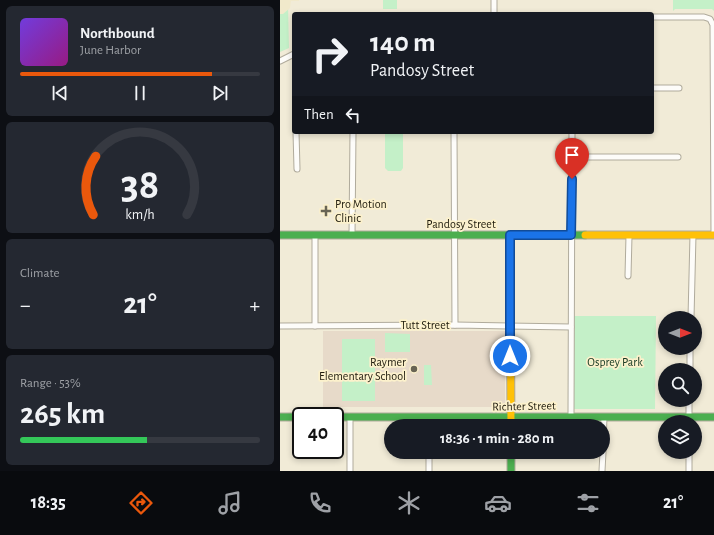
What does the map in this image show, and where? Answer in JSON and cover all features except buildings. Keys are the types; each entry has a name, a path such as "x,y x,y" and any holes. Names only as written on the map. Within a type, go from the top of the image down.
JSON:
{"street":[{"path":"494,0 494,12"},
{"path":"654,17 704,17 710,19 713,25 714,235"},
{"path":"280,61 292,55"},
{"path":"654,88 679,88"},
{"path":"296,134 297,169"},
{"path":"352,235 353,134"},
{"path":"454,134 455,325"},
{"path":"571,416 572,134"},
{"path":"572,157 678,157"},
{"name":"Pandosy Street","path":"280,235 714,235"},
{"path":"315,235 315,326"},
{"path":"510,235 511,417"},
{"path":"691,311 693,235"},
{"path":"628,276 629,236"},
{"name":"Tutt Street","path":"280,326 571,326"},
{"name":"Richter Street","path":"344,417 571,416 658,418"},
{"path":"280,417 292,417"},
{"path":"350,417 350,471"},
{"name":"Richter Street","path":"702,418 714,417"},
{"path":"429,459 429,471"},
{"path":"511,459 511,471"},
{"path":"602,471 603,459"},
{"path":"689,459 689,471"}],"shaded area":[{"name":"Raymer Elementary School","path":"323,331 505,331 505,407 323,407"}],"green space":[{"path":"383,0 397,0 397,9 383,9"},
{"path":"673,0 714,0 714,11 712,9 675,9 673,11"},
{"path":"288,4 289,48 280,52 280,10"},
{"path":"385,134 403,134 403,168 401,171 388,171 385,168"},
{"name":"Osprey Park","path":"574,316 656,316 655,409 574,409"},
{"path":"385,333 410,334 410,352 385,352"},
{"path":"342,339 375,339 375,401 342,401"},
{"path":"424,365 431,365 432,385 424,385"}],"sand":[{"path":"280,0 299,1 291,1 290,8 283,14 280,14"}],"traffic: fast":[{"path":"280,235 585,235"},
{"path":"280,417 292,417"},
{"path":"344,417 714,417"},
{"path":"511,459 511,471"}],"traffic: slow":[{"path":"510,235 511,419"},
{"path":"585,235 714,235"}],"place":[{"name":"Pro Motion Clinic","path":"326,211"},
{"name":"Raymer Elementary School","path":"414,369"}],"route":[{"path":"510,356 510,235 571,235 572,179"}]}
